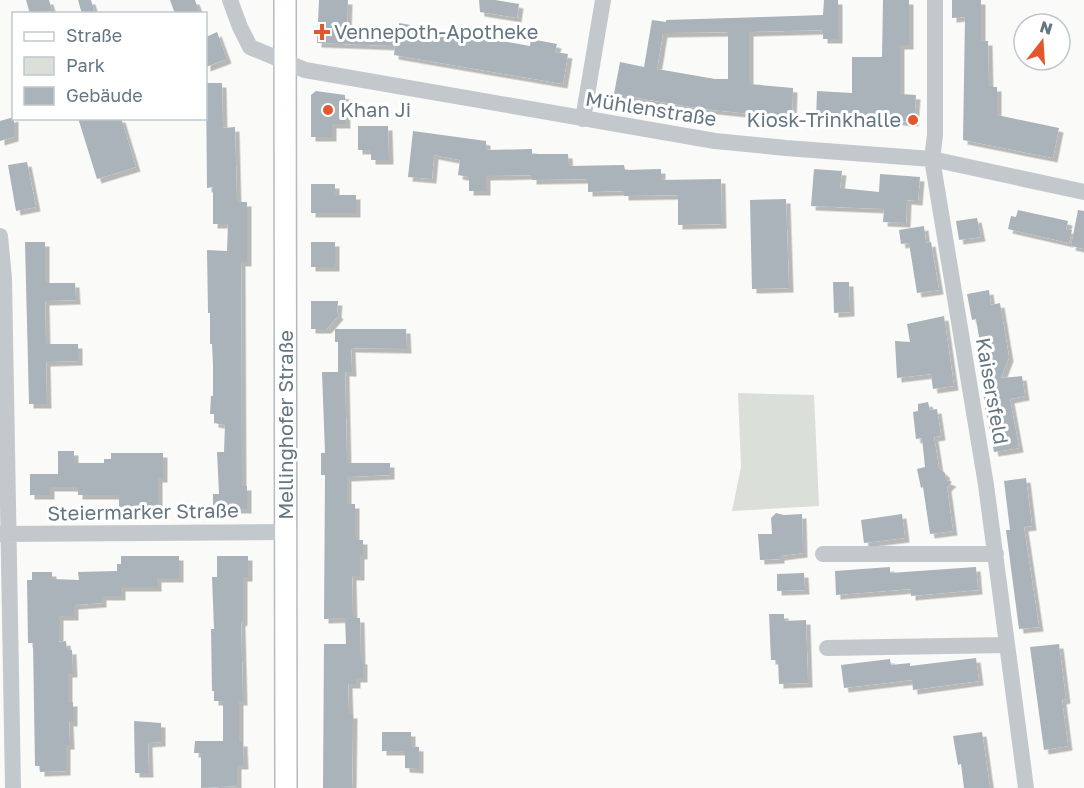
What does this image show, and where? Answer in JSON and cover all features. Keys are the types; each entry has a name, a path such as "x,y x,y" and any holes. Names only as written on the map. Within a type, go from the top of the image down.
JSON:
{"main road":[{"name":"Mellinghofer Straße","path":"285,0 286,788"}],"street":[{"path":"230,0 250,47 285,62"},
{"path":"583,119 603,0"},
{"name":"Kaisersfeld","path":"935,0 935,135 932,159 986,485 1026,788"},
{"name":"Mühlenstraße","path":"285,62 305,70 583,119 733,143 932,159 1084,192"},
{"path":"0,236 4,278 5,534 13,788"},
{"name":"Steiermarker Straße","path":"5,534 286,532"},
{"path":"823,554 996,554"},
{"path":"826,648 1008,645"}],"green space":[{"path":"738,393 814,395 819,506 732,511 741,467"}],"building":[{"path":"26,0 49,0 52,11 29,12"},
{"path":"78,0 91,0 94,12 81,12"},
{"path":"170,0 195,0 199,12 174,12"},
{"path":"319,0 348,0 347,30 398,32 399,23 530,46 531,39 557,44 555,52 568,54 563,84 394,55 395,46 317,43"},
{"path":"479,0 519,4 517,18 480,12"},
{"path":"824,0 838,0 838,39 823,39 823,30 749,32 749,84 793,88 792,118 703,109 614,94 620,62 644,67 652,20 666,22 666,20 823,15","holes":["728,32 728,79 715,79 657,69 663,33"]},
{"path":"883,0 909,0 909,45 900,45 900,94 916,95 914,122 816,120 817,91 852,93 852,57 882,57"},
{"path":"952,0 981,0 981,41 988,41 989,87 997,87 997,115 1059,128 1053,158 963,140 965,17 952,18"},
{"path":"217,32 227,59 207,67 207,37"},
{"path":"207,83 222,83 223,128 235,127 237,202 247,202 247,262 241,262 242,486 247,486 247,509 213,509 213,494 219,494 217,452 224,452 225,425 214,423 214,414 210,414 211,396 213,396 213,365 210,313 208,313 207,250 227,251 228,224 213,224 213,187 207,188"},
{"name":"Khan Ji","path":"316,91 345,95 346,124 332,124 332,137 311,137 311,95"},
{"path":"12,118 14,137 0,141 0,121"},
{"path":"79,120 122,120 136,167 97,179"},
{"path":"358,126 388,126 389,160 371,160 371,150 358,150"},
{"path":"413,131 486,141 486,150 532,149 532,154 568,154 569,166 624,165 625,170 661,169 661,180 721,179 722,224 678,225 678,195 624,196 624,191 588,192 588,179 532,180 532,175 486,176 486,191 469,191 469,177 458,175 460,160 434,155 432,179 408,177"},
{"path":"27,162 36,207 16,211 8,165"},
{"path":"814,169 842,171 840,188 879,192 880,174 920,177 918,201 907,200 906,223 883,222 884,209 811,206"},
{"path":"311,184 335,184 335,195 356,195 356,213 311,213"},
{"path":"786,199 789,288 752,289 750,200"},
{"path":"1018,210 1068,221 1066,229 1072,230 1069,243 1008,229 1011,216 1016,217"},
{"path":"1078,210 1084,211 1084,249 1071,246"},
{"path":"977,218 981,237 959,240 956,221"},
{"path":"924,226 926,243 931,242 939,290 917,293 909,243 901,244 899,230"},
{"path":"25,242 45,242 45,283 75,283 76,300 45,301 46,344 78,344 78,361 46,362 47,404 29,404"},
{"path":"311,242 335,242 335,267 311,267"},
{"path":"833,282 849,282 850,312 834,313"},
{"path":"989,290 991,305 1000,303 1009,357 1001,378 1022,376 1025,396 1010,399 1019,448 994,452 985,407 982,382 985,373 976,319 972,320 967,294"},
{"path":"311,301 338,301 337,313 339,315 327,329 311,329"},
{"path":"944,316 954,386 933,389 931,374 897,378 895,341 910,342 907,324"},
{"path":"335,329 406,329 407,349 351,348 352,372 345,372 347,463 390,463 390,475 347,477 347,504 355,504 355,540 363,540 360,576 352,576 353,618 324,619 325,475 321,475 321,453 325,453 322,372 338,372 338,342 335,342"},
{"path":"928,402 930,410 937,409 941,436 934,437 939,468 945,473 946,480 952,482 947,487 953,531 930,534 923,487 921,488 917,469 925,467 922,438 916,439 913,412 918,411 918,404"},
{"path":"58,451 74,451 74,463 104,463 104,459 111,459 111,453 163,453 163,478 158,478 158,511 119,511 119,495 78,495 78,487 50,487 50,495 30,495 30,474 58,474"},
{"path":"1026,478 1032,526 1024,527 1039,627 1019,629 1006,530 1010,530 1004,481"},
{"path":"776,513 802,514 803,553 780,556 780,559 760,560 758,534 772,534 771,518"},
{"path":"902,514 905,538 864,543 861,520"},
{"path":"121,556 179,556 179,578 157,578 157,587 121,587 121,596 102,596 102,603 74,605 74,616 59,616 59,642 66,641 67,650 72,650 73,673 68,673 68,702 73,702 73,722 69,722 70,745 66,745 66,771 40,772 40,766 35,766 33,643 28,643 27,580 32,580 32,572 52,572 52,579 79,580 78,572 117,571 117,564 121,564"},
{"path":"217,556 248,556 248,577 243,577 243,621 241,622 243,701 239,701 239,742 243,742 244,765 237,765 237,786 201,788 201,753 194,753 195,741 223,741 223,701 214,701 214,691 212,691 211,629 214,629 212,577 217,577"},
{"path":"890,567 890,573 976,567 978,590 911,596 911,589 836,595 835,571"},
{"path":"804,573 805,590 777,591 777,574"},
{"path":"769,614 784,614 784,621 806,620 808,683 779,684 778,660 771,660"},
{"path":"345,618 360,618 361,660 363,660 363,678 356,678 356,684 348,684 349,714 353,714 352,788 323,788 324,644 346,644"},
{"path":"1059,644 1066,699 1062,700 1068,746 1044,750 1030,647"},
{"path":"976,658 979,681 913,690 912,680 844,688 841,665 890,659 891,665 910,663 910,666"},
{"path":"134,721 161,723 161,742 148,743 149,773 135,773"},
{"path":"382,732 411,732 411,746 419,747 419,769 405,768 405,751 382,751"},
{"path":"982,732 990,788 964,788 961,764 958,765 953,736"}],"place":[{"name":"Vennepoth-Apotheke","path":"322,32"},
{"name":"Khan Ji","path":"328,110"},
{"name":"Kiosk-Trinkhalle","path":"913,120"}]}
